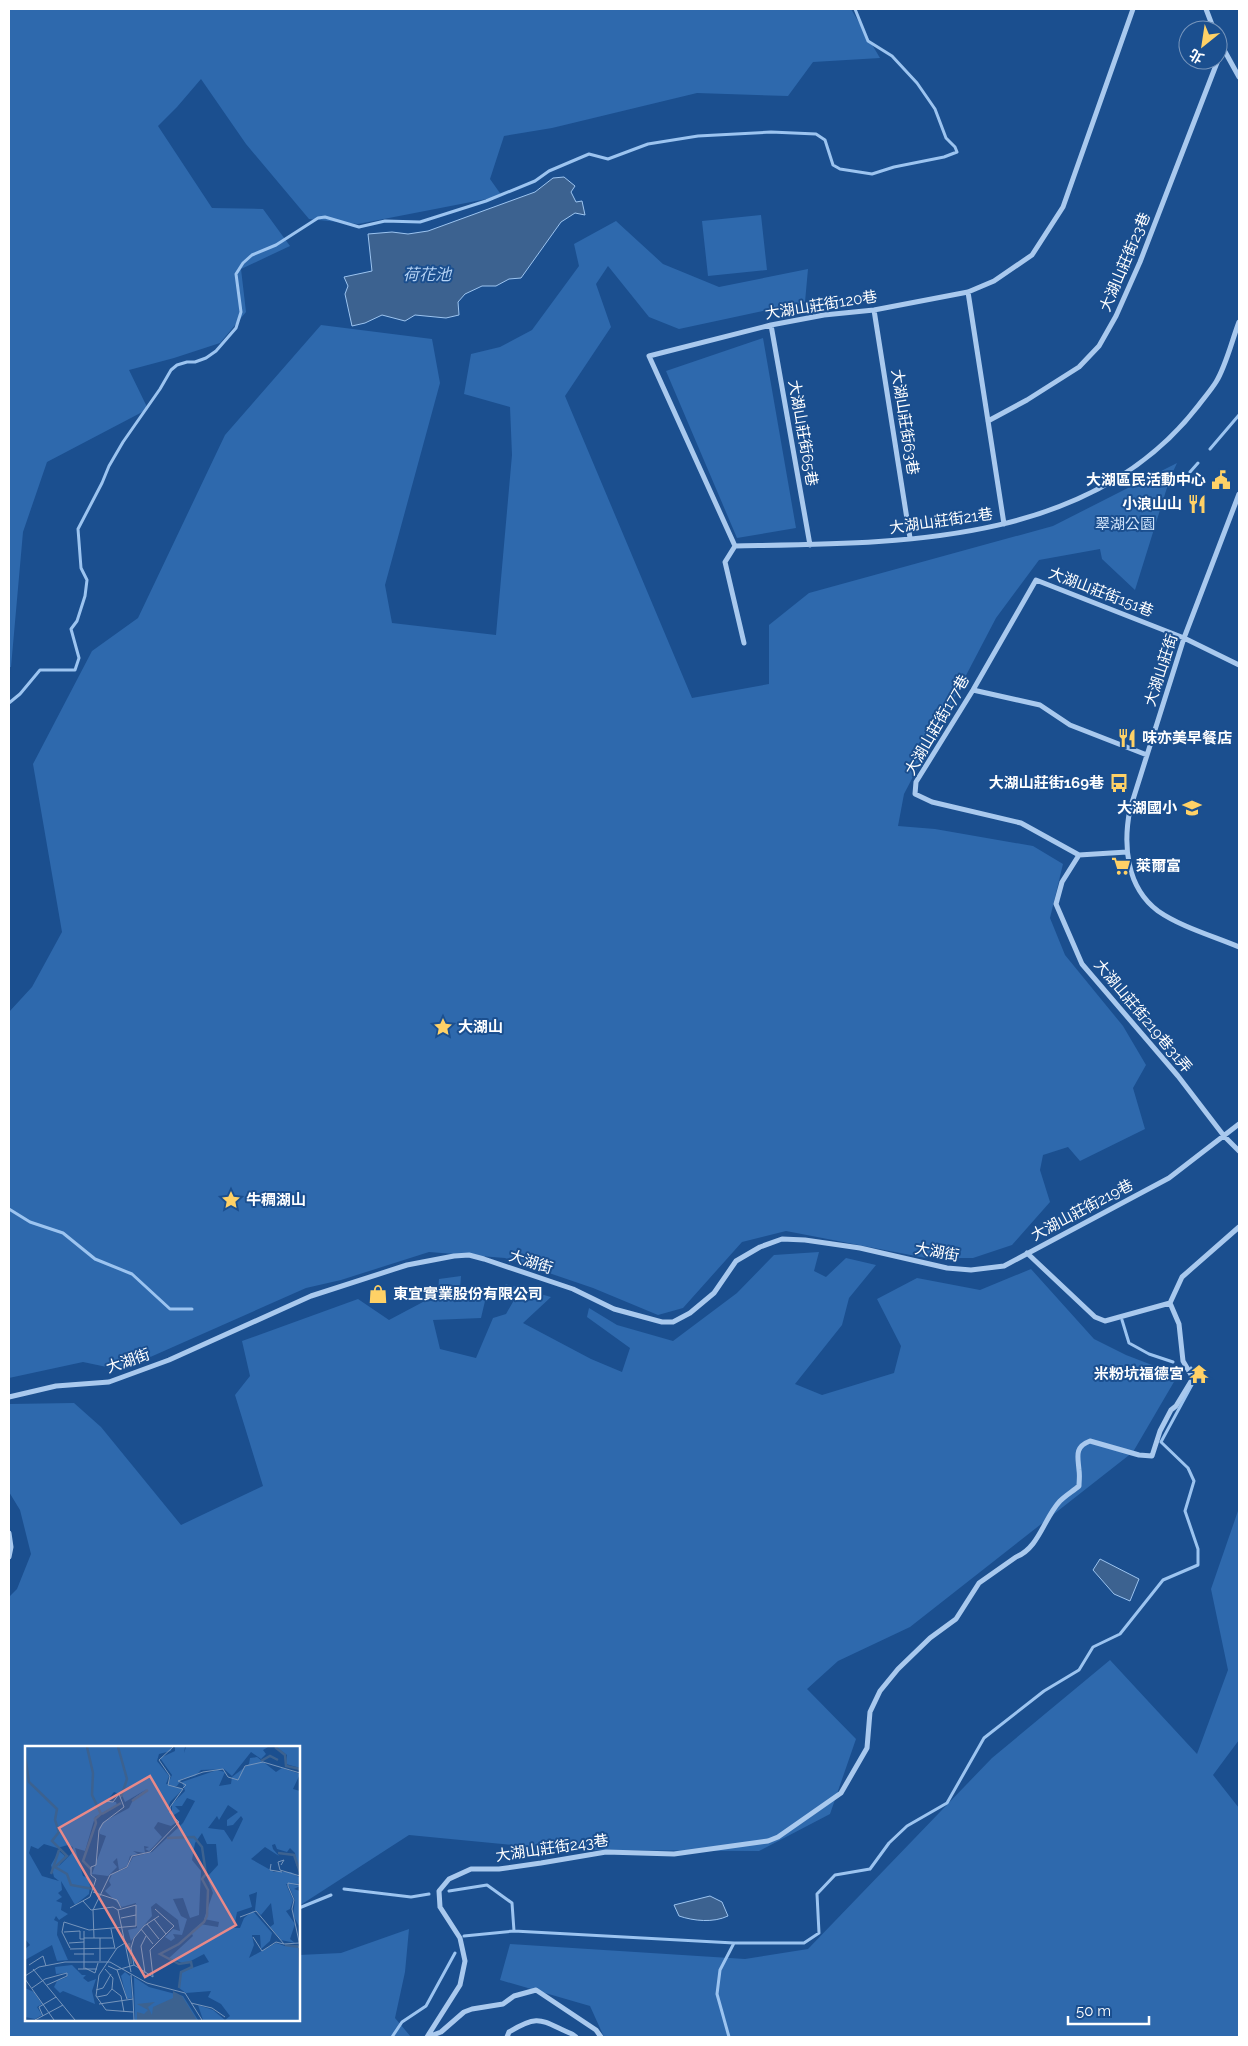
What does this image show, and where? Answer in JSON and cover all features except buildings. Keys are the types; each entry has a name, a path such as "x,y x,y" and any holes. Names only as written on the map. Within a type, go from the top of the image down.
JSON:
{"street":[{"name":"大湖山莊街120巷","path":"735,546 649,356 771,325 824,315 874,310 968,292 994,281 1032,255 1064,207 1133,9"},
{"path":"1228,59 1239,76"},
{"name":"大湖山莊街23巷","path":"988,421 1027,400 1079,367 1099,346 1116,316 1140,262 1214,70"},
{"path":"968,292 1004,524"},
{"name":"大湖山莊街63巷","path":"874,310 910,538"},
{"name":"大湖山莊街21巷","path":"735,546 855,545 960,534 1045,512 1106,487 1134,469 1159,449 1186,421 1217,381 1239,322"},
{"name":"大湖山莊街65巷","path":"771,325 810,545"},
{"name":"大湖山莊街","path":"1239,494 1184,638 1130,809 1126,830 1127,852 1133,879 1145,897 1158,910 1176,921 1239,947"},
{"path":"735,546 725,562 744,643"},
{"name":"大湖山莊街151巷","path":"1036,580 1184,638 1239,665"},
{"name":"大湖山莊街177巷","path":"1036,580 973,690 916,782 915,794 932,802 1021,823 1079,855"},
{"path":"973,690 1040,705 1070,725 1147,755"},
{"path":"1079,855 1127,852"},
{"name":"大湖山莊街219巷31弄","path":"1079,855 1062,882 1056,904 1082,964 1178,1076 1224,1136 1239,1151"},
{"name":"大湖山莊街219巷","path":"1170,1303 1105,1321 1095,1317 1027,1253 1169,1178 1239,1124"},
{"path":"1170,1303 1182,1277 1239,1227"},
{"name":"大湖街","path":"9,1397 56,1386 109,1382 169,1360 311,1296 407,1265 454,1256 469,1255 484,1259 573,1289 614,1309 662,1322 673,1322 690,1313 714,1292 736,1261 760,1247 782,1239 805,1240 860,1248 947,1268 971,1270 1004,1266 1027,1253"},
{"name":"大湖山莊街243巷","path":"427,2037 460,1985 465,1961 460,1938 440,1907 439,1891 449,1879 471,1869 499,1869 606,1852 674,1854 768,1841 778,1837 841,1793 867,1748 870,1712 880,1692 898,1669 930,1638 956,1619 979,1583 1016,1557 1023,1555 1044,1528 1060,1502 1079,1486 1080,1472 1076,1454 1079,1448 1084,1443 1090,1441 1139,1455 1152,1456 1160,1431 1171,1410 1176,1406 1193,1378 1183,1361 1179,1324 1170,1303"},
{"path":"9,1533 11,1547 9,1557"},
{"name":"大湖山莊街243巷","path":"427,2037 441,2032 464,2012 503,2004 514,1996 536,1990 596,2030 601,2037"},
{"path":"508,2037 509,2032 522,2024 537,2019 576,2037"}],"green space":[{"path":"9,9 851,9 880,58 813,62 788,96 697,93 552,128 504,136 490,179 502,196 358,224 309,219 246,144 201,79 158,126 212,208 263,209 290,246 241,269 246,312 220,343 129,370 148,409 47,462 23,532 11,667 9,667"},
{"path":"761,215 767,270 708,276 702,221"},
{"name":"翠湖公園","path":"616,221 663,264 719,287 808,269 805,302 679,329 649,317 608,266 596,284 611,327 565,396 692,698 769,684 769,625 809,593 1053,526 1177,463 1170,478 1135,590 1102,559 1100,549 1039,560 996,618 904,794 898,826 935,829 1033,846 1063,864 1050,918 1065,955 1123,1026 1146,1065 1133,1088 1145,1129 1080,1161 1068,1147 1043,1155 1040,1170 1050,1202 1012,1245 973,1258 926,1258 786,1231 742,1242 683,1308 658,1315 593,1288 505,1258 429,1252 341,1280 306,1288 121,1370 83,1362 9,1378 9,1012 32,987 62,932 33,764 92,651 138,618 225,435 321,325 432,339 440,383 385,585 392,623 496,635 512,455 510,407 464,394 471,354 500,347 532,330 579,266 574,244"},
{"path":"763,338 796,528 737,538 666,371"},
{"path":"819,1252 814,1271 826,1277 846,1258 876,1265 849,1298 842,1325 795,1384 822,1395 894,1373 901,1346 877,1299 917,1278 980,1290 1031,1269 1094,1339 1126,1355 1178,1375 1133,1452 910,1627 838,1661 807,1689 856,1739 830,1814 759,1851 564,1850 409,1835 300,1905 300,1746 25,1746 25,2021 300,2021 300,1955 341,1953 409,1929 405,1972 395,2018 411,2037 9,2037 9,1597 17,1589 31,1554 20,1510 9,1492 9,1404 74,1403 101,1427 181,1525 263,1486 235,1395 250,1376 242,1341 358,1299 389,1320 438,1294 439,1279 461,1276 460,1289 485,1301 481,1318 433,1320 440,1349 476,1358 493,1318 506,1314 517,1295 505,1284 551,1297 523,1323 591,1359 622,1372 630,1348 587,1317 589,1308 617,1325 673,1341 737,1293 774,1255"},
{"path":"1239,1508 1239,1740 1213,1775 1239,1808 1239,2037 604,2037 590,2006 500,1980 510,1944 745,1959 808,1949 992,1758 1110,1660 1197,1754 1228,1670 1211,1589"}],"water":[{"name":"荷花池","path":"564,177 575,186 571,192 576,202 582,201 585,215 575,213 561,222 521,278 509,279 496,286 482,286 465,294 458,302 459,315 446,318 415,315 405,321 382,315 365,323 352,326 345,294 348,286 344,277 372,271 368,234 392,232 408,234 428,231 535,192 553,178"},
{"path":"1100,1559 1139,1579 1130,1601 1114,1594 1093,1570"},
{"path":"710,1896 722,1902 728,1916 710,1920 691,1919 679,1916 674,1905"}],"waterway":[{"path":"9,703 20,694 40,670 75,670 79,658 71,629 77,621 85,596 87,580 81,568 78,529 123,442 171,370 177,365 206,358 216,351 236,328 241,312 236,274 243,263 252,255 276,245 318,218 325,217 359,227 385,221 420,222 486,201 535,181 549,171 589,154 608,159 648,144 698,136 771,132 816,134 825,140 833,165 840,169 872,174 894,167 944,157 957,152 955,147 946,138 935,109 917,83 892,56 868,41 855,9"},
{"path":"1210,449 1239,415"},
{"path":"1190,472 1198,463"},
{"path":"9,1209 30,1222 63,1233 95,1259 132,1274 170,1309 192,1309"},
{"path":"1122,1320 1129,1343 1149,1354 1173,1362"},
{"path":"729,2037 717,1994 720,1970 734,1943 804,1943 819,1933 817,1894 835,1875 870,1869 889,1843 907,1826 947,1803 984,1738 1044,1691 1079,1670 1093,1647 1120,1634 1163,1580 1198,1565 1198,1549 1185,1511 1194,1481 1188,1468 1161,1442 1194,1381 1191,1368"},
{"path":"449,1891 487,1885 512,1903 514,1931"},
{"path":"344,1889 411,1897 429,1894"},
{"path":"300,1908 331,1895"},
{"path":"464,1936 514,1931 734,1943"},
{"path":"392,2037 402,2022 426,2006 455,1953"}],"place":[{"name":"大湖區民活動中心","path":"1221,480"},
{"name":"小浪山山","path":"1197,504"},
{"name":"味亦美早餐店","path":"1127,738"},
{"name":"大湖山莊街169巷","path":"1119,783"},
{"name":"大湖國小","path":"1192,808"},
{"name":"萊爾富","path":"1121,866"},
{"name":"大湖山","path":"443,1027"},
{"name":"牛稠湖山","path":"231,1200"},
{"name":"東宜實業股份有限公司","path":"378,1294"},
{"name":"米粉坑福德宮","path":"1199,1374"}]}
